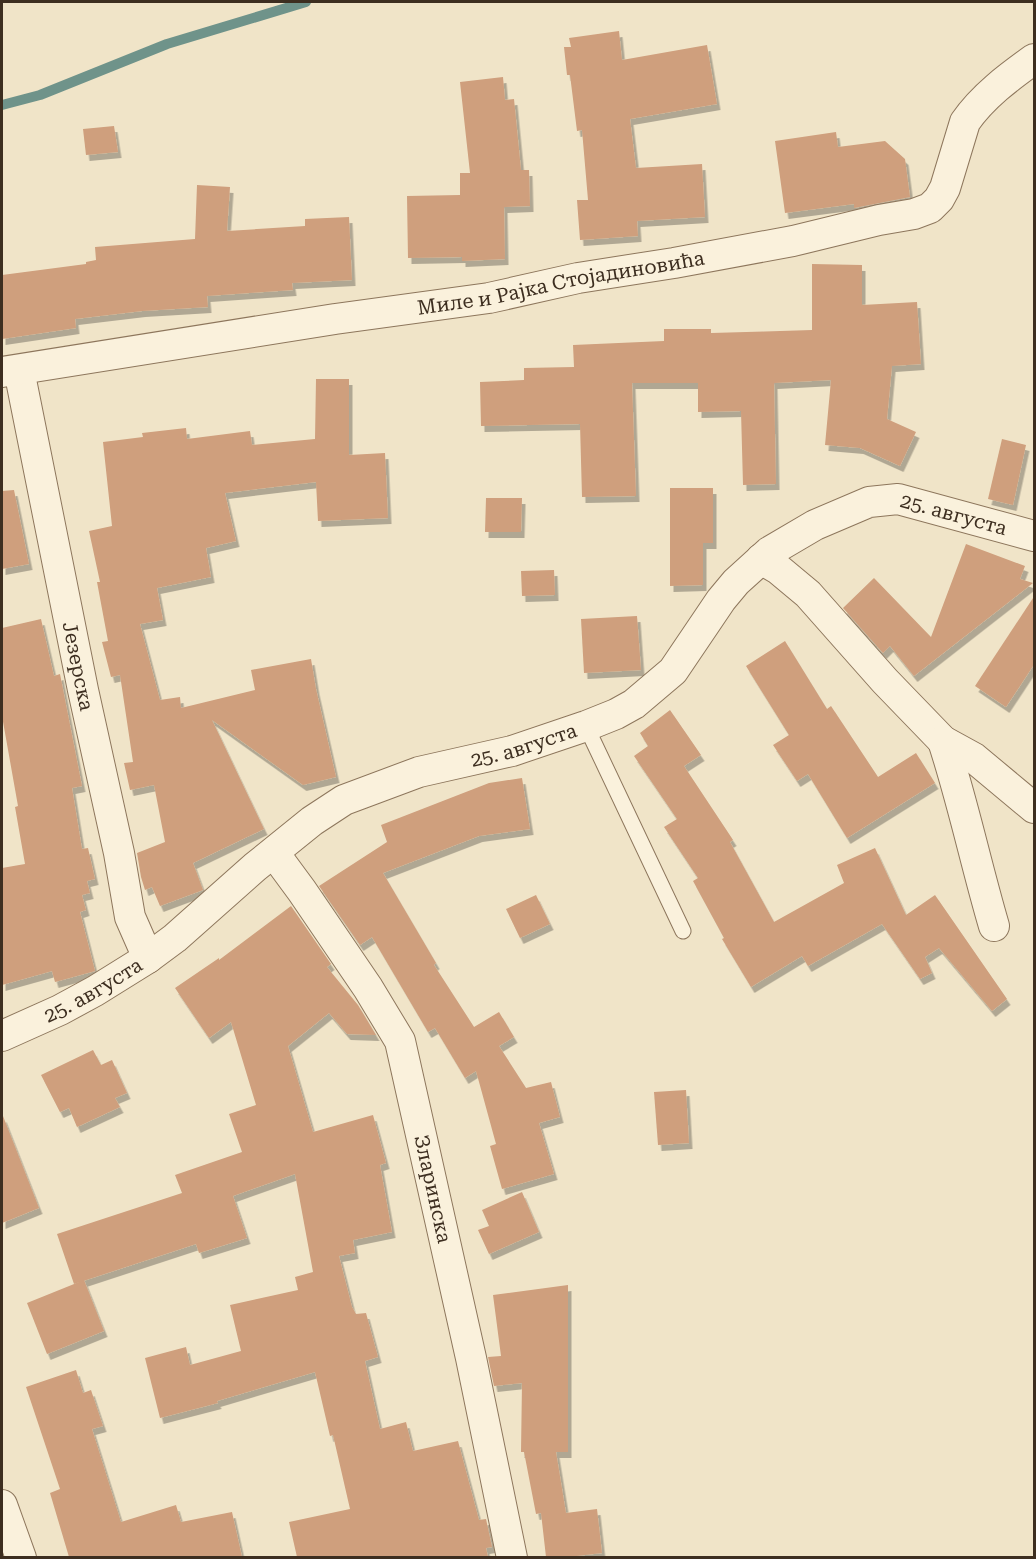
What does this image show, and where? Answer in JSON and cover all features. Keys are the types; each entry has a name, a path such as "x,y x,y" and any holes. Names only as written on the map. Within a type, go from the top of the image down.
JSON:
{"street":[{"name":"Миле и Рајка Стојадиновића","path":"10,371 325,321 489,298 578,278 793,241 914,214 930,208 939,200 945,188 965,122 972,113 983,100 1035,59"},
{"name":"Језерска","path":"10,371 119,853 130,918 148,958"},
{"name":"25. августа","path":"2,1036 69,1005 148,958 175,938 312,821 354,796 419,772 512,751 586,726 634,704 673,671 721,600 736,582 761,559 814,525 868,502 898,499 1035,536"},
{"path":"761,559 778,569 808,594 885,681 943,741 974,758 1035,808"},
{"path":"943,741 994,926"},
{"name":"Зларинска","path":"274,853 374,997 400,1041 471,1358 512,1557"},
{"path":"2,1505 21,1557"}],"lane":[{"path":"586,726 683,931"}],"building":[{"path":"619,31 622,60 707,45 717,104 630,119 636,168 702,164 705,217 637,221 638,236 580,240 577,200 588,200 582,130 577,131 564,47 571,47 569,38"},
{"path":"503,77 505,100 514,99 521,170 529,170 530,206 504,207 505,259 462,261 462,257 408,258 407,196 460,195 460,173 470,173 460,82"},
{"path":"114,126 118,152 86,155 83,129"},
{"path":"836,132 838,147 885,141 905,159 910,197 854,208 854,204 785,213 775,141"},
{"path":"197,185 230,187 227,231 305,226 305,219 349,217 352,280 292,283 293,290 207,296 208,307 142,311 75,319 76,328 2,339 2,275 86,264 86,262 96,260 95,247 195,239"},
{"path":"812,264 862,265 862,305 917,302 921,364 892,366 887,419 916,432 900,466 860,448 825,445 831,380 774,383 776,484 743,485 741,411 698,412 698,383 632,383 636,496 582,497 580,424 481,426 480,382 524,380 524,368 574,367 573,345 664,341 664,329 711,329 711,333 812,330"},
{"path":"316,379 349,379 349,455 385,453 388,518 318,521 316,482 225,493 236,541 206,548 211,577 157,588 163,620 140,624 160,700 180,697 181,708 255,690 251,670 311,659 336,777 303,785 212,720 264,829 193,863 203,890 160,906 152,887 145,890 137,853 165,842 154,785 130,790 124,763 133,762 120,675 111,677 102,642 108,641 97,582 100,582 89,531 112,526 103,442 143,437 142,433 186,428 187,439 250,431 252,445 315,439"},
{"path":"1002,439 1026,445 1013,505 988,499"},
{"path":"670,488 713,488 713,543 703,543 703,585 670,586"},
{"path":"14,490 29,564 2,569 2,491"},
{"path":"486,498 522,498 521,532 485,532"},
{"path":"966,544 1025,566 1020,579 1033,583 914,676 890,646 883,653 843,608 874,578 931,637"},
{"path":"554,570 555,595 522,596 521,571"},
{"path":"1035,595 1035,663 1006,707 975,686"},
{"path":"637,616 641,670 584,673 581,619"},
{"path":"41,619 54,676 60,674 82,786 72,788 82,849 88,848 95,879 87,881 90,893 82,895 86,910 80,912 95,971 55,982 52,971 2,985 2,868 25,864 15,807 18,806 2,716 2,628"},
{"path":"785,641 827,709 831,706 878,777 916,753 935,783 847,838 808,774 797,781 773,745 789,735 746,666"},
{"path":"670,710 701,755 684,766 733,840 730,842 774,922 844,883 837,865 875,848 906,915 935,895 1007,999 992,1011 939,948 925,957 932,973 920,979 882,924 808,966 802,956 751,987 722,939 724,938 693,881 698,878 664,827 677,819 634,756 648,746 640,733"},
{"path":"522,778 530,829 479,836 383,873 436,963 434,965 474,1027 499,1012 514,1037 499,1046 526,1088 551,1082 560,1117 539,1123 554,1174 502,1189 490,1146 496,1144 476,1071 465,1078 435,1028 428,1032 372,937 360,945 319,886 387,842 381,825 489,783"},
{"path":"536,895 550,924 520,938 506,909"},
{"path":"291,906 331,964 327,967 358,1005 376,1035 347,1034 329,1013 288,1046 313,1132 373,1115 386,1163 380,1165 392,1232 353,1240 355,1253 339,1256 352,1307 356,1314 366,1313 378,1357 365,1361 380,1429 406,1422 413,1451 458,1441 479,1520 486,1519 492,1547 486,1548 488,1557 297,1557 289,1522 350,1509 333,1435 330,1436 315,1372 217,1401 218,1403 160,1418 145,1358 186,1347 190,1365 241,1351 230,1305 298,1290 295,1277 313,1272 295,1174 233,1196 247,1238 199,1253 196,1244 74,1284 57,1234 182,1193 175,1175 242,1152 229,1114 256,1105 231,1022 209,1038 175,988 219,958 219,960"},
{"path":"93,1050 101,1065 112,1060 127,1093 115,1098 120,1107 77,1127 69,1108 60,1112 41,1075"},
{"path":"686,1090 689,1143 658,1145 654,1092"},
{"path":"2,1117 39,1208 2,1223"},
{"path":"522,1192 539,1232 489,1254 478,1230 489,1226 482,1210"},
{"path":"84,1280 104,1331 47,1354 27,1303"},
{"path":"568,1285 568,1452 556,1452 566,1513 597,1509 602,1553 546,1557 541,1513 536,1514 524,1452 521,1452 522,1383 494,1386 488,1357 501,1356 493,1295"},
{"path":"76,1370 83,1393 91,1390 103,1426 92,1429 121,1522 176,1505 181,1522 232,1512 242,1557 69,1557 50,1493 60,1489 26,1387"}],"waterway":[{"path":"2,105 40,95 167,44 306,2"}]}
